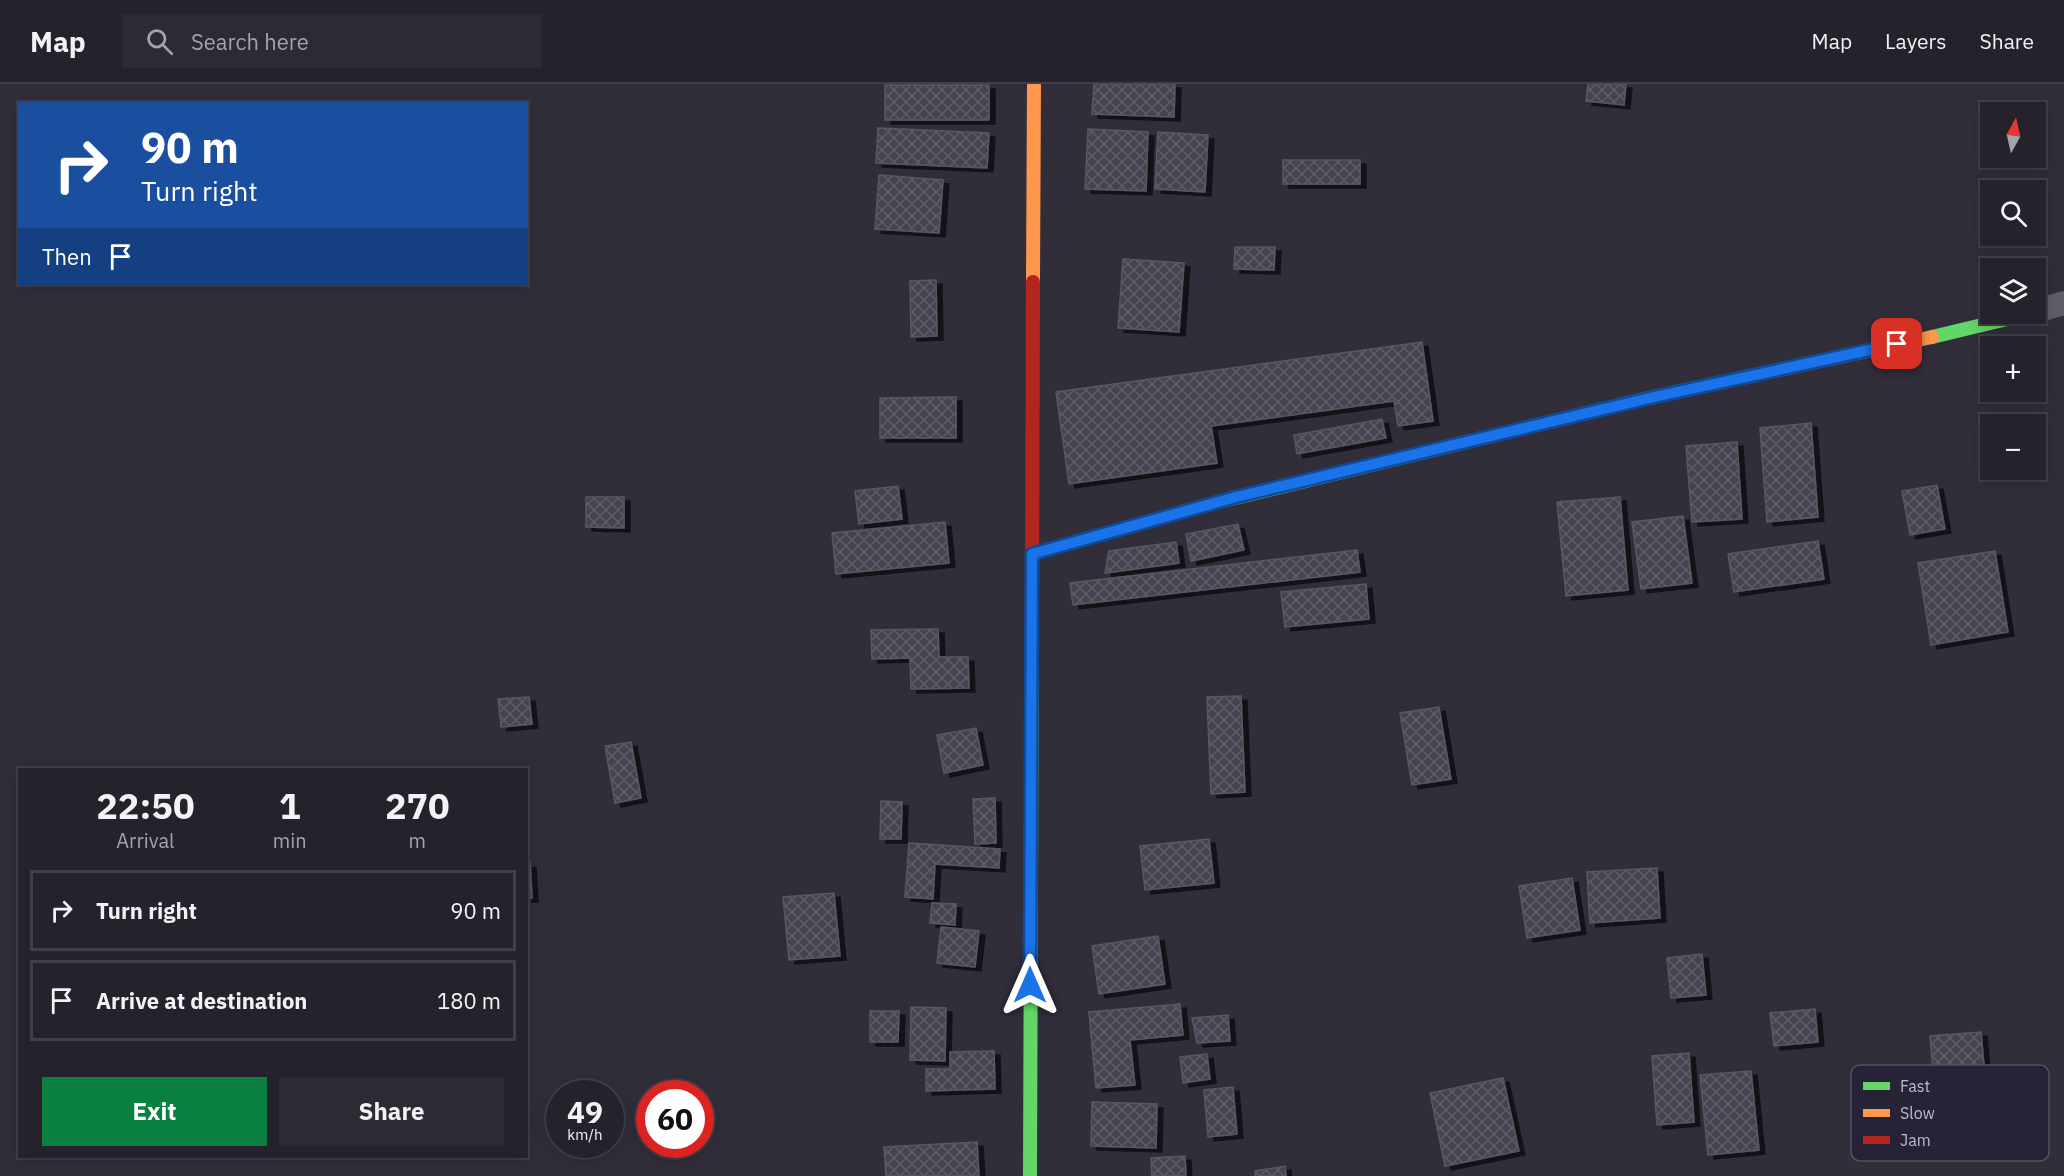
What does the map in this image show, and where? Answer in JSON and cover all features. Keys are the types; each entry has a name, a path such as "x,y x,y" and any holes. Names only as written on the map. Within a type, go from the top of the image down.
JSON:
{"main road":[{"path":"1030,1176 1034,84"},
{"path":"1032,554 1247,494 1654,397 1990,324"}],"street":[{"path":"2046,308 2064,303"}],"building":[{"path":"1094,84 1175,84 1174,117 1092,114"},
{"path":"1588,84 1626,84 1624,105 1586,101"},
{"path":"885,85 989,85 989,120 885,120"},
{"path":"878,128 989,133 987,168 876,163"},
{"path":"1088,129 1148,132 1146,191 1085,189"},
{"path":"1158,132 1208,135 1205,192 1155,189"},
{"path":"1283,160 1360,160 1360,184 1283,184"},
{"path":"879,175 943,180 939,233 875,229"},
{"path":"1235,247 1275,247 1274,270 1234,269"},
{"path":"1123,259 1184,263 1179,332 1118,328"},
{"path":"936,280 937,336 911,337 910,281"},
{"path":"1422,342 1433,421 1398,426 1394,401 1211,426 1217,463 1069,484 1056,392"},
{"path":"956,397 956,438 880,438 880,398"},
{"path":"1382,419 1386,438 1297,454 1294,435"},
{"path":"1811,423 1818,517 1767,522 1760,428"},
{"path":"1737,442 1742,519 1692,522 1686,446"},
{"path":"1937,485 1945,529 1910,535 1902,491"},
{"path":"898,486 902,519 859,524 855,491"},
{"path":"586,497 624,497 624,528 586,527"},
{"path":"1620,497 1628,590 1566,596 1557,502"},
{"path":"1683,516 1692,583 1641,589 1632,522"},
{"path":"945,522 949,563 836,574 832,533"},
{"path":"1238,524 1244,550 1191,561 1186,534"},
{"path":"1818,541 1824,579 1734,592 1728,554"},
{"path":"1176,542 1179,563 1105,573 1109,551"},
{"path":"1357,550 1360,572 1073,605 1070,583"},
{"path":"1995,551 2008,632 1931,645 1918,563"},
{"path":"1366,584 1369,619 1285,627 1281,592"},
{"path":"938,629 939,657 968,657 969,688 911,689 910,658 872,659 871,630"},
{"path":"1241,696 1245,792 1211,794 1207,697"},
{"path":"529,697 532,724 501,727 498,699"},
{"path":"1439,707 1451,779 1412,785 1400,713"},
{"path":"976,728 983,765 944,773 937,735"},
{"path":"631,742 641,798 615,803 605,746"},
{"path":"995,798 996,843 975,844 973,799"},
{"path":"881,801 902,802 901,839 880,839"},
{"path":"1209,839 1214,883 1145,890 1140,846"},
{"path":"909,843 1000,849 999,868 935,864 933,899 905,897"},
{"path":"530,863 532,898 528,898 528,864"},
{"path":"1657,868 1660,918 1590,923 1587,872"},
{"path":"1572,878 1580,930 1527,938 1519,886"},
{"path":"834,893 840,956 789,960 783,897"},
{"path":"932,903 956,904 955,925 930,923"},
{"path":"941,927 979,931 975,967 937,963"},
{"path":"1158,936 1165,984 1099,994 1092,946"},
{"path":"1702,954 1706,995 1671,998 1667,958"},
{"path":"1180,1004 1183,1035 1130,1040 1135,1085 1096,1088 1089,1012"},
{"path":"911,1007 946,1008 945,1061 910,1060"},
{"path":"1815,1009 1818,1042 1774,1046 1770,1013"},
{"path":"870,1011 899,1011 898,1042 870,1042"},
{"path":"1228,1015 1230,1041 1197,1043 1192,1018"},
{"path":"1981,1032 1984,1065 1933,1065 1930,1036"},
{"path":"994,1051 995,1089 926,1091 926,1069 950,1069 950,1052"},
{"path":"1689,1053 1694,1122 1657,1125 1652,1056"},
{"path":"1207,1054 1210,1079 1183,1083 1180,1057"},
{"path":"1751,1071 1759,1150 1708,1155 1700,1075"},
{"path":"1503,1078 1519,1151 1445,1166 1430,1093"},
{"path":"1233,1087 1237,1134 1208,1137 1204,1090"},
{"path":"1092,1102 1157,1104 1156,1148 1091,1146"},
{"path":"977,1142 979,1176 886,1176 884,1147"},
{"path":"1185,1156 1186,1176 1152,1176 1151,1158"},
{"path":"1285,1166 1286,1176 1255,1176 1255,1171"}],"traffic: fast":[{"path":"1932,337 1986,324"},
{"path":"1214,503 1653,397"},
{"path":"1030,1176 1032,605"}],"traffic: slow":[{"path":"1033,282 1034,84"},
{"path":"1653,397 1932,337"}],"traffic: jam":[{"path":"1032,605 1033,282"},
{"path":"1032,554 1214,503"}],"route":[{"path":"1030,985 1032,554 1236,497 1654,397 1897,344"}]}
